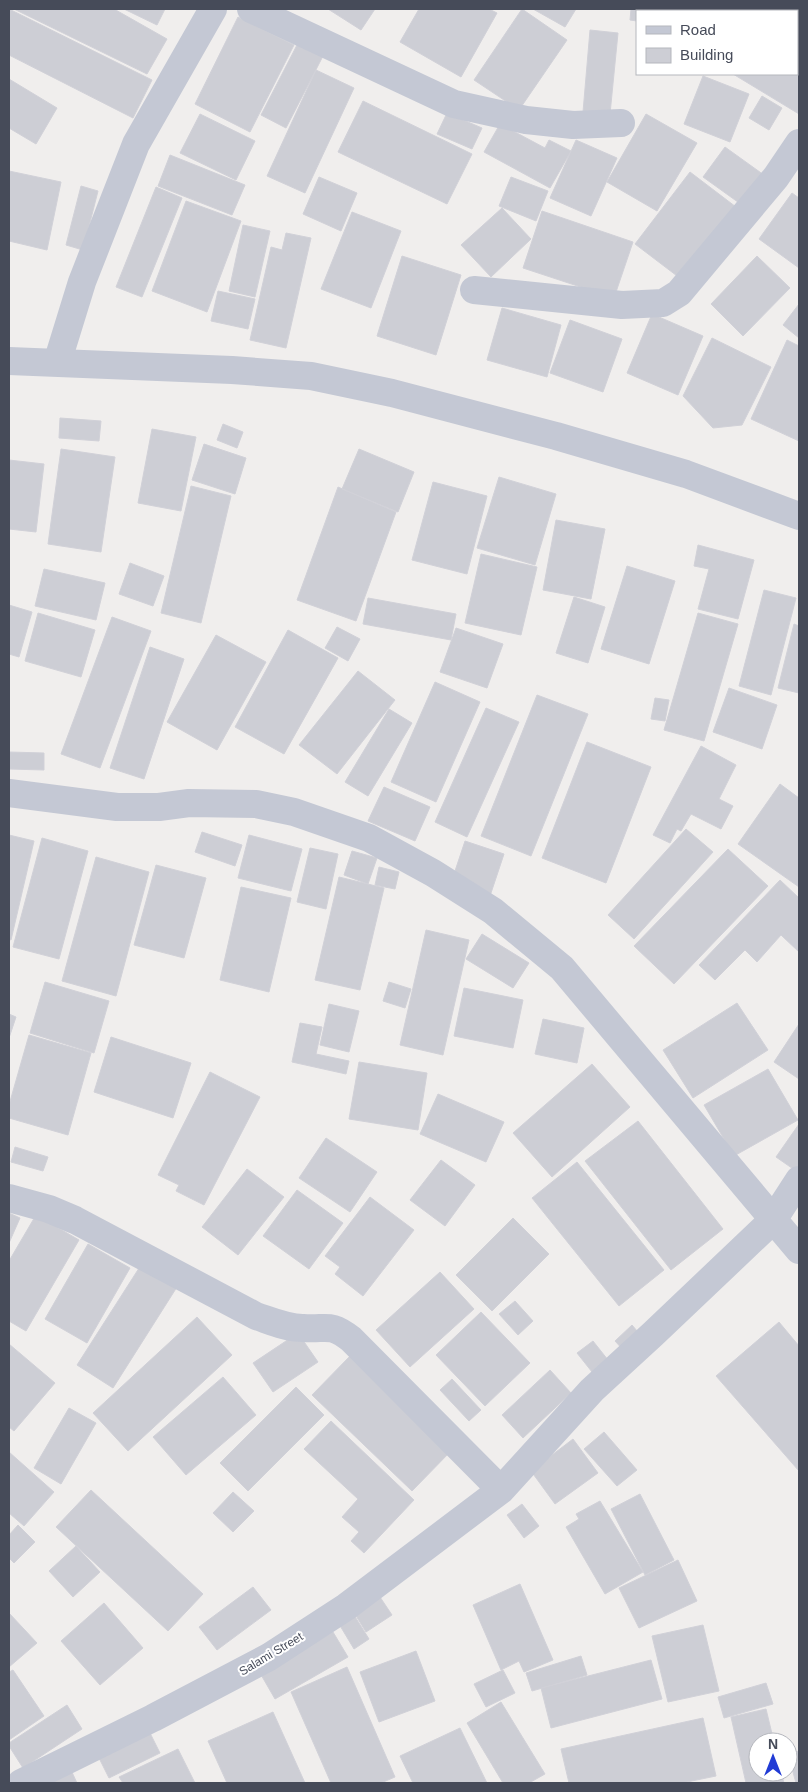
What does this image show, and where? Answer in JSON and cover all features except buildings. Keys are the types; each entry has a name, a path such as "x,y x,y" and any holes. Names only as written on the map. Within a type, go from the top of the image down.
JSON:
{"street":[{"path":"57,363 82,282 136,144 214,9"},
{"path":"251,9 454,104 526,120 573,125 621,122"},
{"path":"474,290 622,305 663,303 671,300 679,293 776,177 799,143"},
{"path":"9,361 232,370 311,376 392,393 556,436 686,474 799,516"},
{"path":"9,793 117,807 160,808 198,803 256,804 294,812 370,838 432,873 493,911 562,968 799,1250"},
{"path":"773,1220 799,1180"},
{"path":"9,1198 49,1209 75,1220 256,1316 282,1325 303,1328 333,1327 342,1332 500,1490"},
{"name":"Salami Street","path":"21,1783 153,1718 269,1657 346,1607 500,1490 592,1390 654,1334 773,1220"}]}
